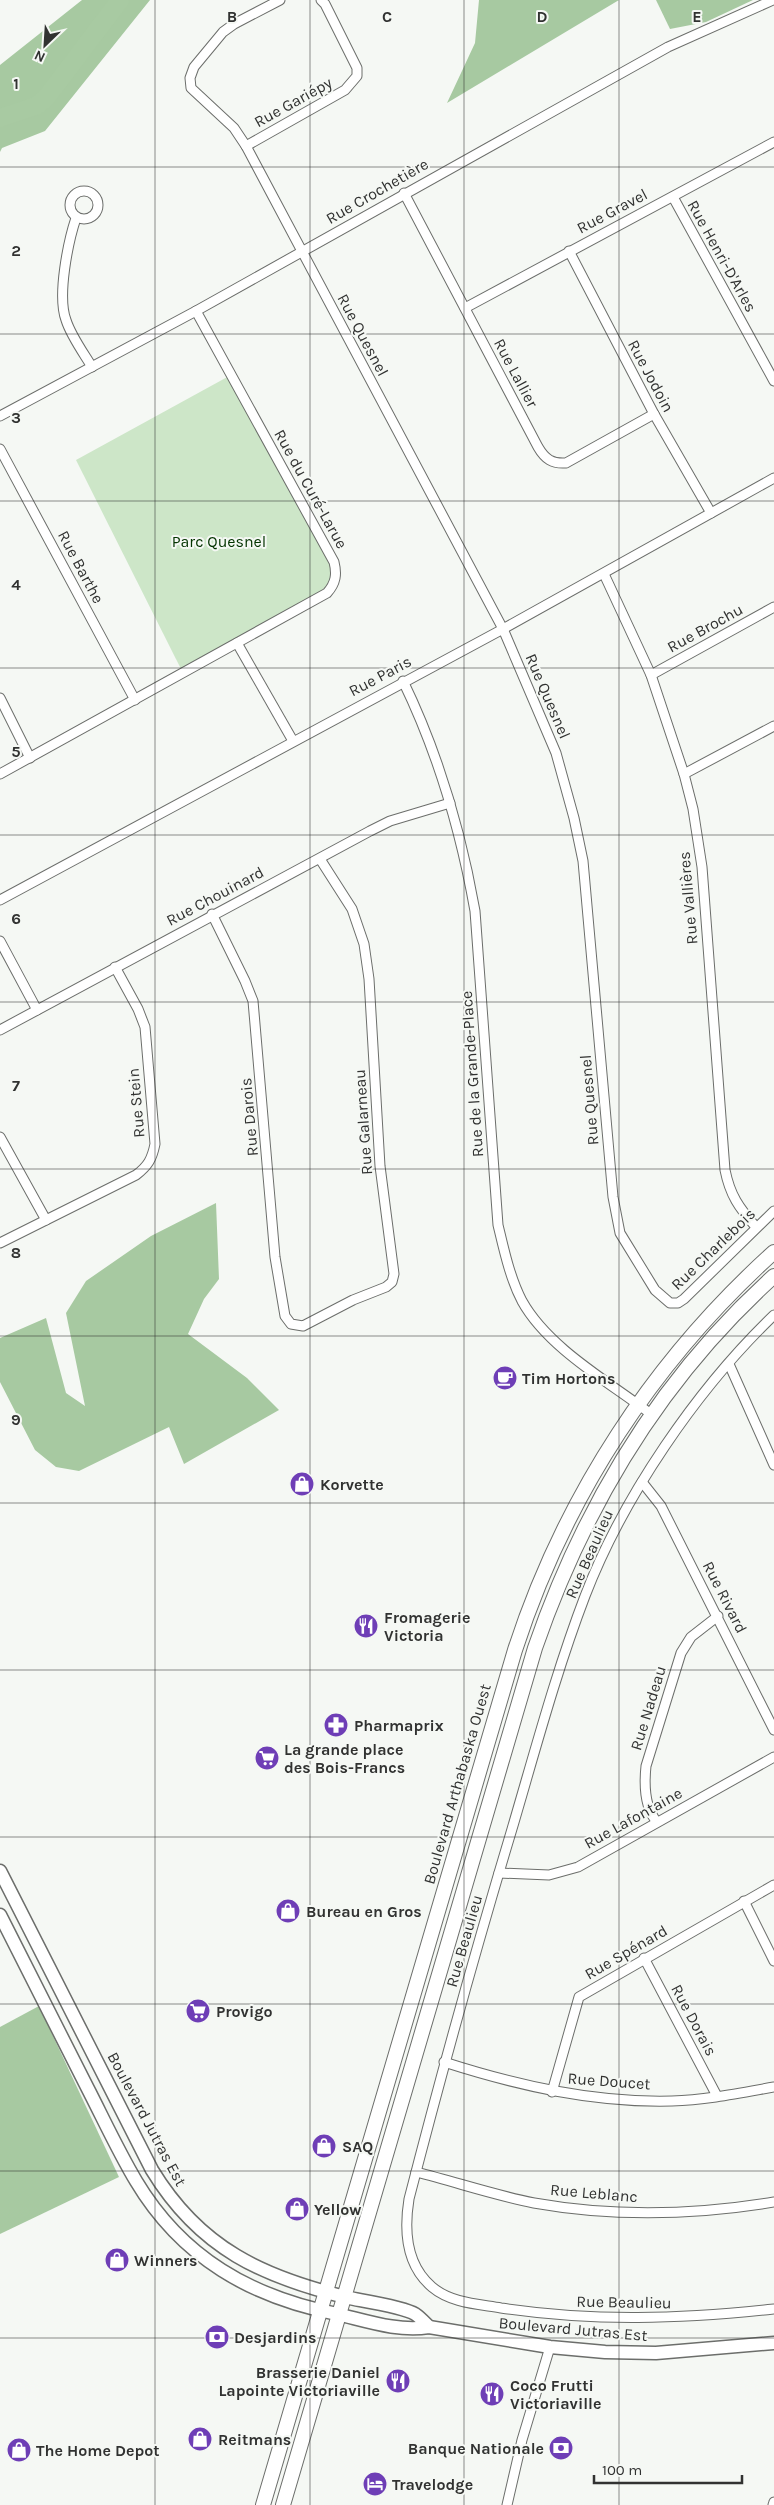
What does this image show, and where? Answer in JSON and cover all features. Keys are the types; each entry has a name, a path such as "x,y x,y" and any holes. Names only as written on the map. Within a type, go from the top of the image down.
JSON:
{"main road":[{"name":"Boulevard Arthabaska Ouest","path":"263,2505 524,1623 543,1573 593,1473 662,1369 712,1311 774,1252"},
{"path":"283,2505 546,1614 570,1556 594,1508 651,1414 716,1333 774,1276"},
{"name":"Boulevard Jutras Est","path":"0,1872 166,2192 198,2229 229,2254 271,2275 344,2297 415,2314 429,2327"},
{"name":"Boulevard Jutras Est","path":"0,1915 124,2159 155,2209 201,2255 242,2284 264,2294 320,2311 410,2330 429,2327 550,2347 656,2353 774,2343"}],"street":[{"name":"Rue Gariépy","path":"280,0 234,24 223,32 194,67 190,78 191,88 234,128 246,146 345,90 357,76 357,68 326,4 321,0"},
{"name":"Rue Crochetière","path":"0,416 196,311 668,47 773,0"},
{"name":"Rue Gravel","path":"465,308 774,142"},
{"name":"Rue Quesnel","path":"246,146 503,629 556,753 574,818 583,861 616,1216 620,1233 630,1251 655,1290 670,1303"},
{"name":"Rue Lallier","path":"404,193 542,454 557,464 566,462 654,414"},
{"name":"Rue Henri-D'Arles","path":"673,197 774,381"},
{"path":"76,218 71,235 63,293 63,310 66,322 92,367"},
{"name":"Rue Jodoin","path":"569,251 654,414 711,513"},
{"name":"Rue du Curé-Larue","path":"0,774 327,593 333,586 336,572 334,562 196,311"},
{"name":"Rue Barthe","path":"0,449 135,700"},
{"name":"Rue Paris","path":"0,900 185,802 403,681 604,574 774,478"},
{"name":"Rue Vallières","path":"604,574 651,675 684,774 693,809 702,867 725,1170 729,1190 756,1227"},
{"name":"Rue Brochu","path":"651,675 774,607"},
{"path":"237,643 293,741"},
{"name":"Rue de la Grande-Place","path":"403,681 450,803 462,846 475,911 498,1225 510,1269 524,1303 556,1342 651,1414"},
{"path":"0,698 30,758"},
{"path":"684,774 774,726"},
{"name":"Rue Chouinard","path":"0,1030 212,914 390,821 450,803"},
{"name":"Rue Galarneau","path":"291,1324 303,1326 352,1300 386,1287 392,1282 394,1274 380,1166 369,979 364,944 352,909 320,859"},
{"name":"Rue Darois","path":"212,914 254,1001 275,1257 285,1316 291,1324"},
{"path":"0,942 37,1010"},
{"name":"Rue Stein","path":"0,1243 136,1175 146,1168 152,1158 155,1144 145,1027 138,1009 115,967"},
{"path":"0,1137 46,1220"},
{"name":"Rue Charlebois","path":"670,1303 678,1303 684,1299 774,1211"},
{"name":"Rue Beaulieu","path":"774,1315 729,1364 686,1418 642,1482 622,1515 586,1595 554,1687 444,2062 416,2172 406,2222 407,2244 414,2261 431,2286 455,2299 511,2309 621,2319 666,2319 774,2309"},
{"path":"729,1364 774,1466"},
{"name":"Rue Rivard","path":"642,1482 661,1506 774,1730"},
{"name":"Rue Nadeau","path":"657,1822 647,1804 644,1785 646,1766 681,1653 691,1637 718,1616"},
{"name":"Rue Lafontaine","path":"499,1873 532,1876 564,1872 578,1867 774,1757"},
{"name":"Rue Spénard","path":"552,2092 579,1997 774,1885"},
{"path":"744,1902 774,1961"},
{"name":"Rue Dorais","path":"644,1958 717,2096"},
{"name":"Rue Doucet","path":"444,2062 494,2078 552,2092 613,2099 655,2100 717,2096 774,2087"},
{"name":"Rue Leblanc","path":"416,2172 482,2191 566,2207 657,2213 708,2211 774,2202"},
{"path":"507,2505 550,2347"}],"green space":[{"path":"82,0 150,0 45,131 2,148 0,152 0,65"},
{"path":"479,0 619,0 447,103 475,43"},
{"path":"656,0 753,0 706,22 670,29"},
{"name":"Parc Quesnel","path":"231,375 334,562 333,586 183,673 76,460"},
{"path":"216,1203 219,1279 204,1299 188,1334 247,1378 279,1410 184,1464 169,1427 79,1471 56,1467 35,1450 0,1382 0,1338 46,1318 66,1393 85,1406 66,1313 86,1281 151,1236"},
{"path":"39,2006 119,2177 0,2234 0,2027"}],"waterway":[{"path":"0,118 36,106 46,98 120,0"}],"place":[{"name":"Tim Hortons","path":"505,1378"},
{"name":"Korvette","path":"302,1484"},
{"name":"Fromagerie Victoria","path":"366,1626"},
{"name":"Pharmaprix","path":"336,1725"},
{"name":"La grande place des Bois-Francs","path":"267,1758"},
{"name":"Bureau en Gros","path":"288,1911"},
{"name":"Provigo","path":"198,2011"},
{"name":"SAQ","path":"324,2146"},
{"name":"Yellow","path":"297,2209"},
{"name":"Winners","path":"117,2260"},
{"name":"Desjardins","path":"217,2337"},
{"name":"Brasserie Daniel Lapointe Victoriaville","path":"398,2381"},
{"name":"Coco Frutti Victoriaville","path":"492,2394"},
{"name":"Reitmans","path":"200,2439"},
{"name":"Banque Nationale","path":"561,2448"},
{"name":"The Home Depot","path":"19,2450"},
{"name":"Travelodge","path":"375,2484"}]}
